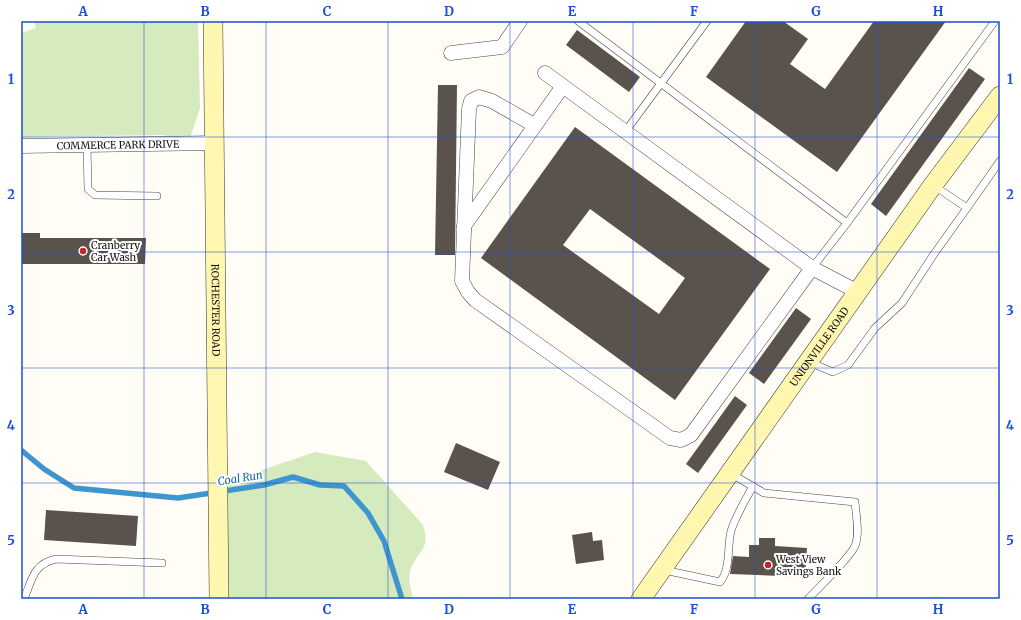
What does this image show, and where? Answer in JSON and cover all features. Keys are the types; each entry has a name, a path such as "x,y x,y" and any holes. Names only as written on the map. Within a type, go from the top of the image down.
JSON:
{"street":[{"name":"ROCHESTER ROAD","path":"213,21 219,599"},
{"path":"451,53 502,47 520,21"},
{"path":"545,73 812,268 858,292"},
{"path":"464,227 534,125 563,86"},
{"path":"534,125 492,101 479,97 471,101 469,108 462,281 468,292 475,300 670,438 681,440 691,435 812,268"},
{"name":"UNIONVILLE ROAD","path":"641,599 933,185 996,105"},
{"name":"COMMERCE PARK DRIVE","path":"21,146 214,143"}],"lane":[{"path":"578,21 847,222"},
{"path":"626,132 707,21"},
{"path":"812,268 995,21"},
{"path":"87,145 88,189 95,195 157,196"},
{"path":"808,362 833,372 848,365 875,328 902,303 934,254 1000,161"},
{"path":"933,185 967,208"},
{"path":"730,472 764,493 855,502 855,546 840,565 808,599"},
{"path":"662,569 720,582 725,576 731,531 740,509 753,486"},
{"path":"24,599 35,572 45,562 56,559 162,563"}],"green space":[{"path":"34,21 198,21 200,108 188,144 164,135 21,137 21,33 36,28"},
{"path":"315,452 366,461 423,525 426,539 425,544 414,562 409,575 413,599 219,599 218,485"}],"building":[{"path":"746,21 783,21 808,39 790,64 825,89 874,21 946,21 837,172 706,77"},
{"path":"577,30 640,77 629,92 566,45"},
{"path":"969,68 985,79 886,216 871,204"},
{"path":"438,85 457,85 455,255 435,255"},
{"path":"575,127 770,269 675,400 481,258","holes":["590,209 685,278 659,314 563,245"]},
{"name":"Cranberry Car Wash","path":"21,233 40,233 40,238 146,238 145,264 21,264"},
{"path":"796,308 811,319 764,384 749,373"},
{"path":"735,396 747,405 698,473 686,464"},
{"path":"456,443 500,462 488,490 444,472"},
{"path":"46,510 138,516 136,546 44,540"},
{"path":"592,532 593,541 602,540 604,560 576,564 572,535"},
{"name":"West View Savings Bank","path":"759,538 775,538 775,546 807,548 805,577 730,574 733,556 749,557 749,545 759,545"}],"waterway":[{"name":"Coal Run","path":"21,450 44,469 74,488 178,498 264,485 293,477 320,485 344,486 368,513 384,541 402,599"}],"place":[{"name":"Cranberry Car Wash","path":"83,251"},
{"name":"West View Savings Bank","path":"768,565"}]}
